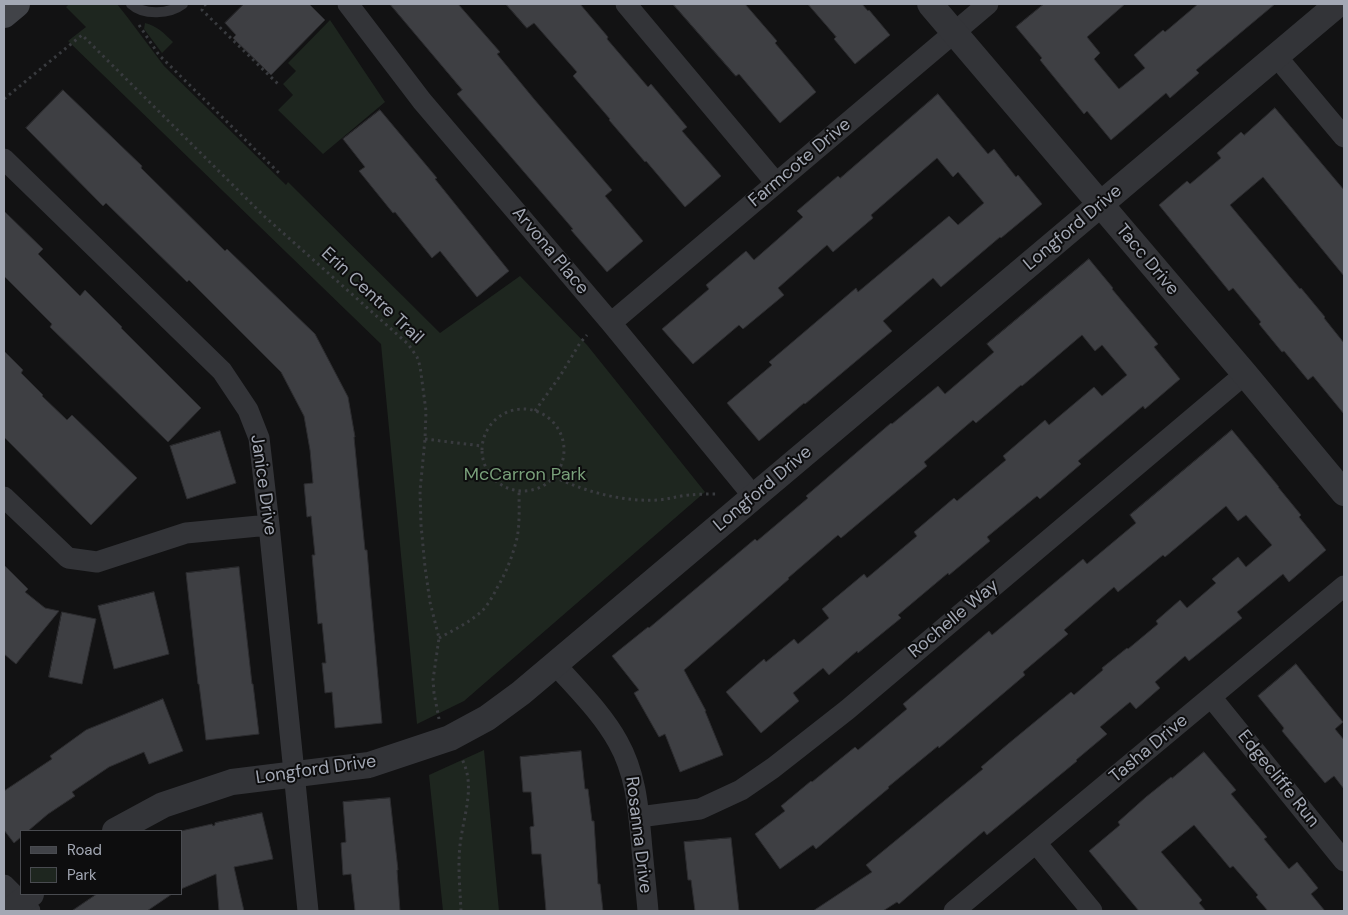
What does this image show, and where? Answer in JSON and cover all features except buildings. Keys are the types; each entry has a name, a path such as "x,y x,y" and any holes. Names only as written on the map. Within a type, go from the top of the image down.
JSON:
{"main road":[{"path":"4,14 16,4"}],"street":[{"name":"Arvona Place","path":"348,4 422,101 611,323 754,497"},
{"path":"626,4 776,183"},
{"name":"Tacc Drive","path":"930,4 1101,204 1344,494"},
{"name":"Farmcote Drive","path":"611,323 988,4"},
{"name":"Longford Drive","path":"117,830 163,805 232,782 369,766 450,738 487,718 556,664 1338,4"},
{"path":"1276,56 1344,137"},
{"name":"Janice Drive","path":"4,159 222,371 248,410 259,438 308,911"},
{"name":"Rochelle Way","path":"639,817 700,809 741,790 773,768 847,710 1244,374"},
{"path":"4,497 68,558 96,562 186,533 269,525"},
{"name":"Tasha Drive","path":"954,911 1344,586"},
{"name":"Rosanna Drive","path":"556,664 601,716 619,742 628,763 634,784 639,817 648,911"},
{"name":"Edgecliffe Run","path":"1211,697 1344,861"},
{"path":"1036,843 1092,911"}],"lane":[{"path":"135,6 152,12 163,12 184,4"}],"path":[{"path":"206,4 202,10 278,84"},
{"path":"135,6 138,24 159,55 279,173"},
{"name":"Erin Centre Trail","path":"4,100 82,36 264,216 408,344 420,366 426,411 420,491 421,525 430,602 439,638 434,687 436,708 441,722"},
{"path":"535,411 587,335"},
{"path":"521,409 535,411 548,417 563,438 564,452 561,467 546,484 534,490 519,491 506,487 494,479 486,467 482,446 487,432 495,420 507,412 521,409"},
{"path":"425,439 482,446"},
{"path":"554,476 599,494 643,501 688,495 720,494"},
{"path":"439,638 455,630 483,610 493,596 511,557 517,537 519,491"},
{"path":"460,755 467,770 469,794 461,838 461,911"}],"green space":[{"name":"McCarron Park","path":"69,4 117,4 164,66 286,185 288,182 440,333 520,276 587,345 705,492 464,701 417,724 381,344 68,41 86,27 66,7"},
{"path":"330,20 385,102 323,154 278,110 293,95 283,84 296,71 288,63"},
{"path":"145,23 157,28 173,42 162,53 144,29"},
{"path":"484,750 499,911 443,911 429,775"}]}
